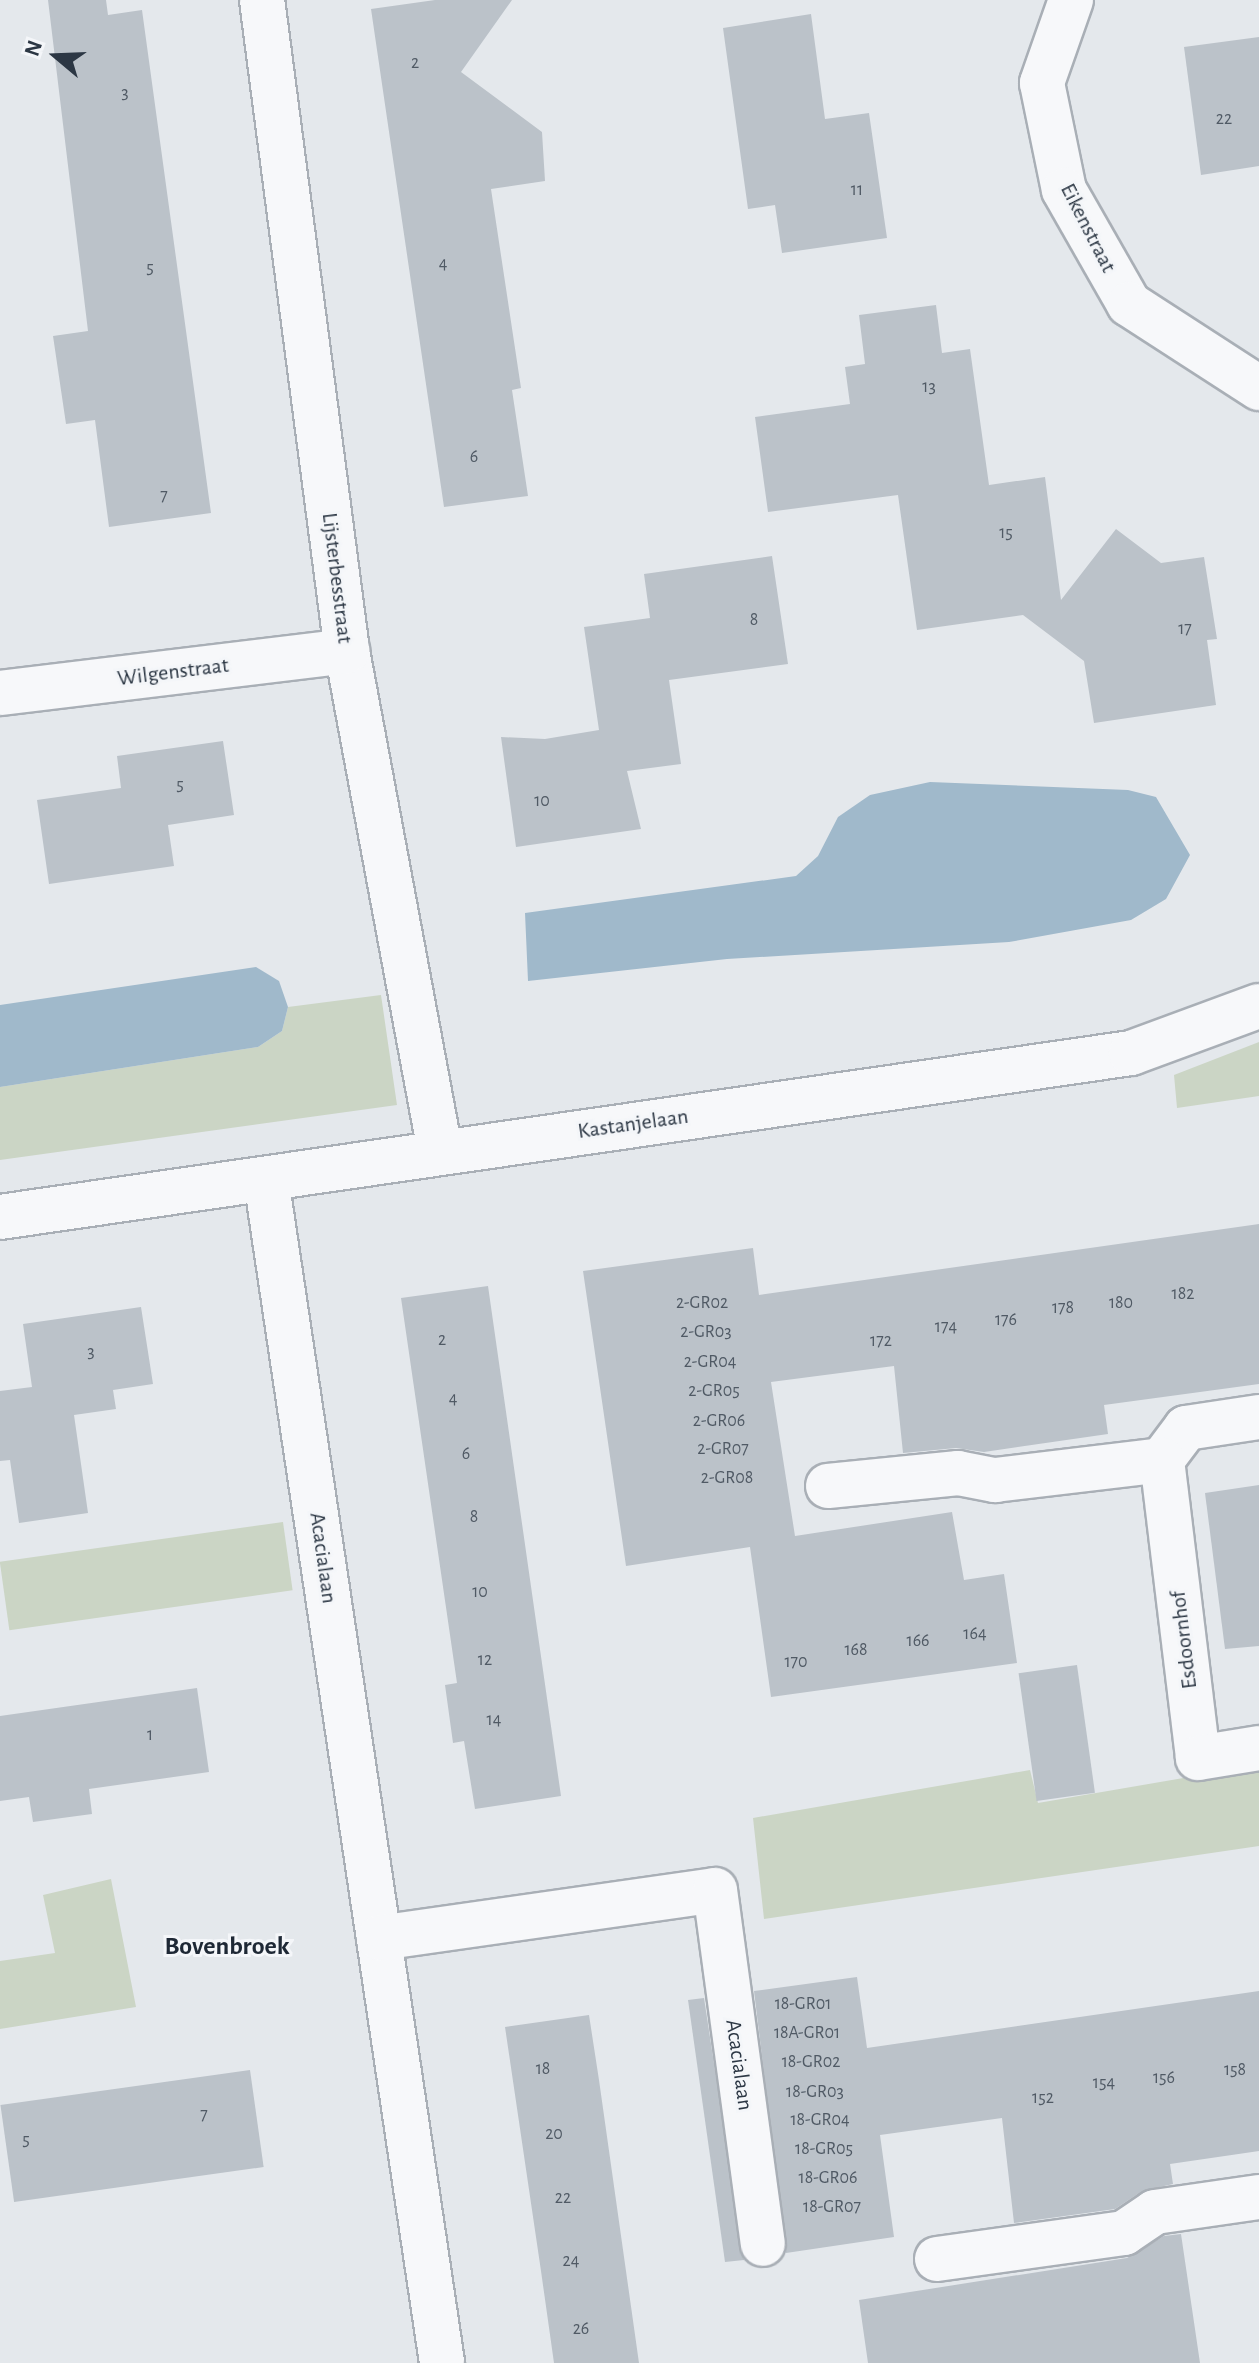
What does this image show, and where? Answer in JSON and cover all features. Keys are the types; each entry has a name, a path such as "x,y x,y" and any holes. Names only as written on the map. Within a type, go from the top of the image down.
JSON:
{"street":[{"name":"Lijsterbesstraat","path":"262,0 347,651 440,1151"},
{"name":"Eikenstraat","path":"1071,0 1042,83 1064,190 1129,304 1259,388"},
{"name":"Wilgenstraat","path":"0,693 347,651"},
{"name":"Kastanjelaan","path":"0,1217 1131,1053 1259,1006"},
{"name":"Acacialaan","path":"266,1179 442,2363"},
{"path":"828,1486 958,1473 995,1480 1162,1460 1186,1428 1259,1417"},
{"name":"Esdoornhof","path":"1162,1460 1198,1758 1259,1748"},
{"name":"Acacialaan","path":"379,1938 715,1890 763,2244"},
{"path":"937,2259 1124,2233 1155,2212 1259,2197"}],"green space":[{"path":"381,995 397,1105 0,1160 0,1087 258,1047 282,1031 288,1007"},
{"path":"1259,1042 1259,1096 1177,1108 1174,1075"},
{"path":"283,1522 293,1590 9,1630 0,1562"},
{"path":"1259,1765 1259,1846 764,1919 753,1818 1030,1770 1038,1803"},
{"path":"111,1879 136,2007 0,2029 0,1961 55,1953 43,1895"}],"water":[{"path":"930,782 1128,790 1156,797 1190,855 1166,899 1131,920 1009,942 727,959 528,981 525,913 796,876 818,856 838,817 870,795"},
{"path":"256,967 279,981 288,1007 282,1031 258,1047 0,1087 0,1005"}],"building":[{"path":"48,0 106,0 108,15 142,10 211,513 109,527 95,420 66,424 53,336 88,331"},
{"path":"435,0 512,0 461,72 542,132 545,181 491,189 521,388 512,390 528,496 444,507 371,9"},
{"path":"811,14 825,119 869,113 887,238 782,253 775,205 748,209 723,28"},
{"path":"1259,37 1259,166 1201,175 1184,47"},
{"path":"936,305 942,353 970,349 989,485 1045,477 1061,600 1116,529 1161,563 1204,557 1217,639 1207,640 1216,705 1094,723 1084,661 1023,615 917,630 898,495 768,512 755,417 850,404 845,367 865,364 859,315"},
{"path":"772,556 788,664 669,680 681,764 627,771 641,829 516,847 501,737 545,739 599,730 584,627 650,618 644,574"},
{"path":"223,741 234,815 168,825 174,866 49,884 37,800 121,788 117,756"},
{"path":"1259,1224 1259,1384 1104,1405 1108,1434 984,1452 956,1448 903,1453 894,1366 771,1382 795,1536 952,1512 964,1580 1004,1574 1017,1663 771,1697 750,1547 626,1566 583,1271 753,1248 759,1295"},
{"path":"488,1286 561,1796 475,1809 464,1741 453,1743 445,1685 457,1683 401,1298"},
{"path":"141,1307 153,1384 113,1390 116,1409 74,1415 88,1513 19,1523 10,1460 0,1461 0,1391 32,1387 23,1324"},
{"path":"1259,1485 1259,1646 1225,1649 1205,1493"},
{"path":"1077,1665 1095,1793 1037,1801 1019,1673"},
{"path":"197,1688 209,1772 89,1789 92,1814 33,1822 29,1797 0,1801 0,1716"},
{"path":"857,1977 867,2048 1259,1991 1259,2151 1170,2164 1173,2184 1142,2191 1115,2209 1014,2223 1002,2118 880,2135 894,2237 786,2253 754,1991"},
{"path":"704,1998 744,2260 725,2262 688,2000"},
{"path":"589,2015 639,2363 554,2363 505,2027"},
{"path":"250,2070 264,2167 14,2202 0,2105"},
{"path":"1181,2234 1200,2363 868,2363 859,2300 1127,2258 1164,2236"}],"district":[{"name":"Bovenbroek","path":"227,1947"}]}
